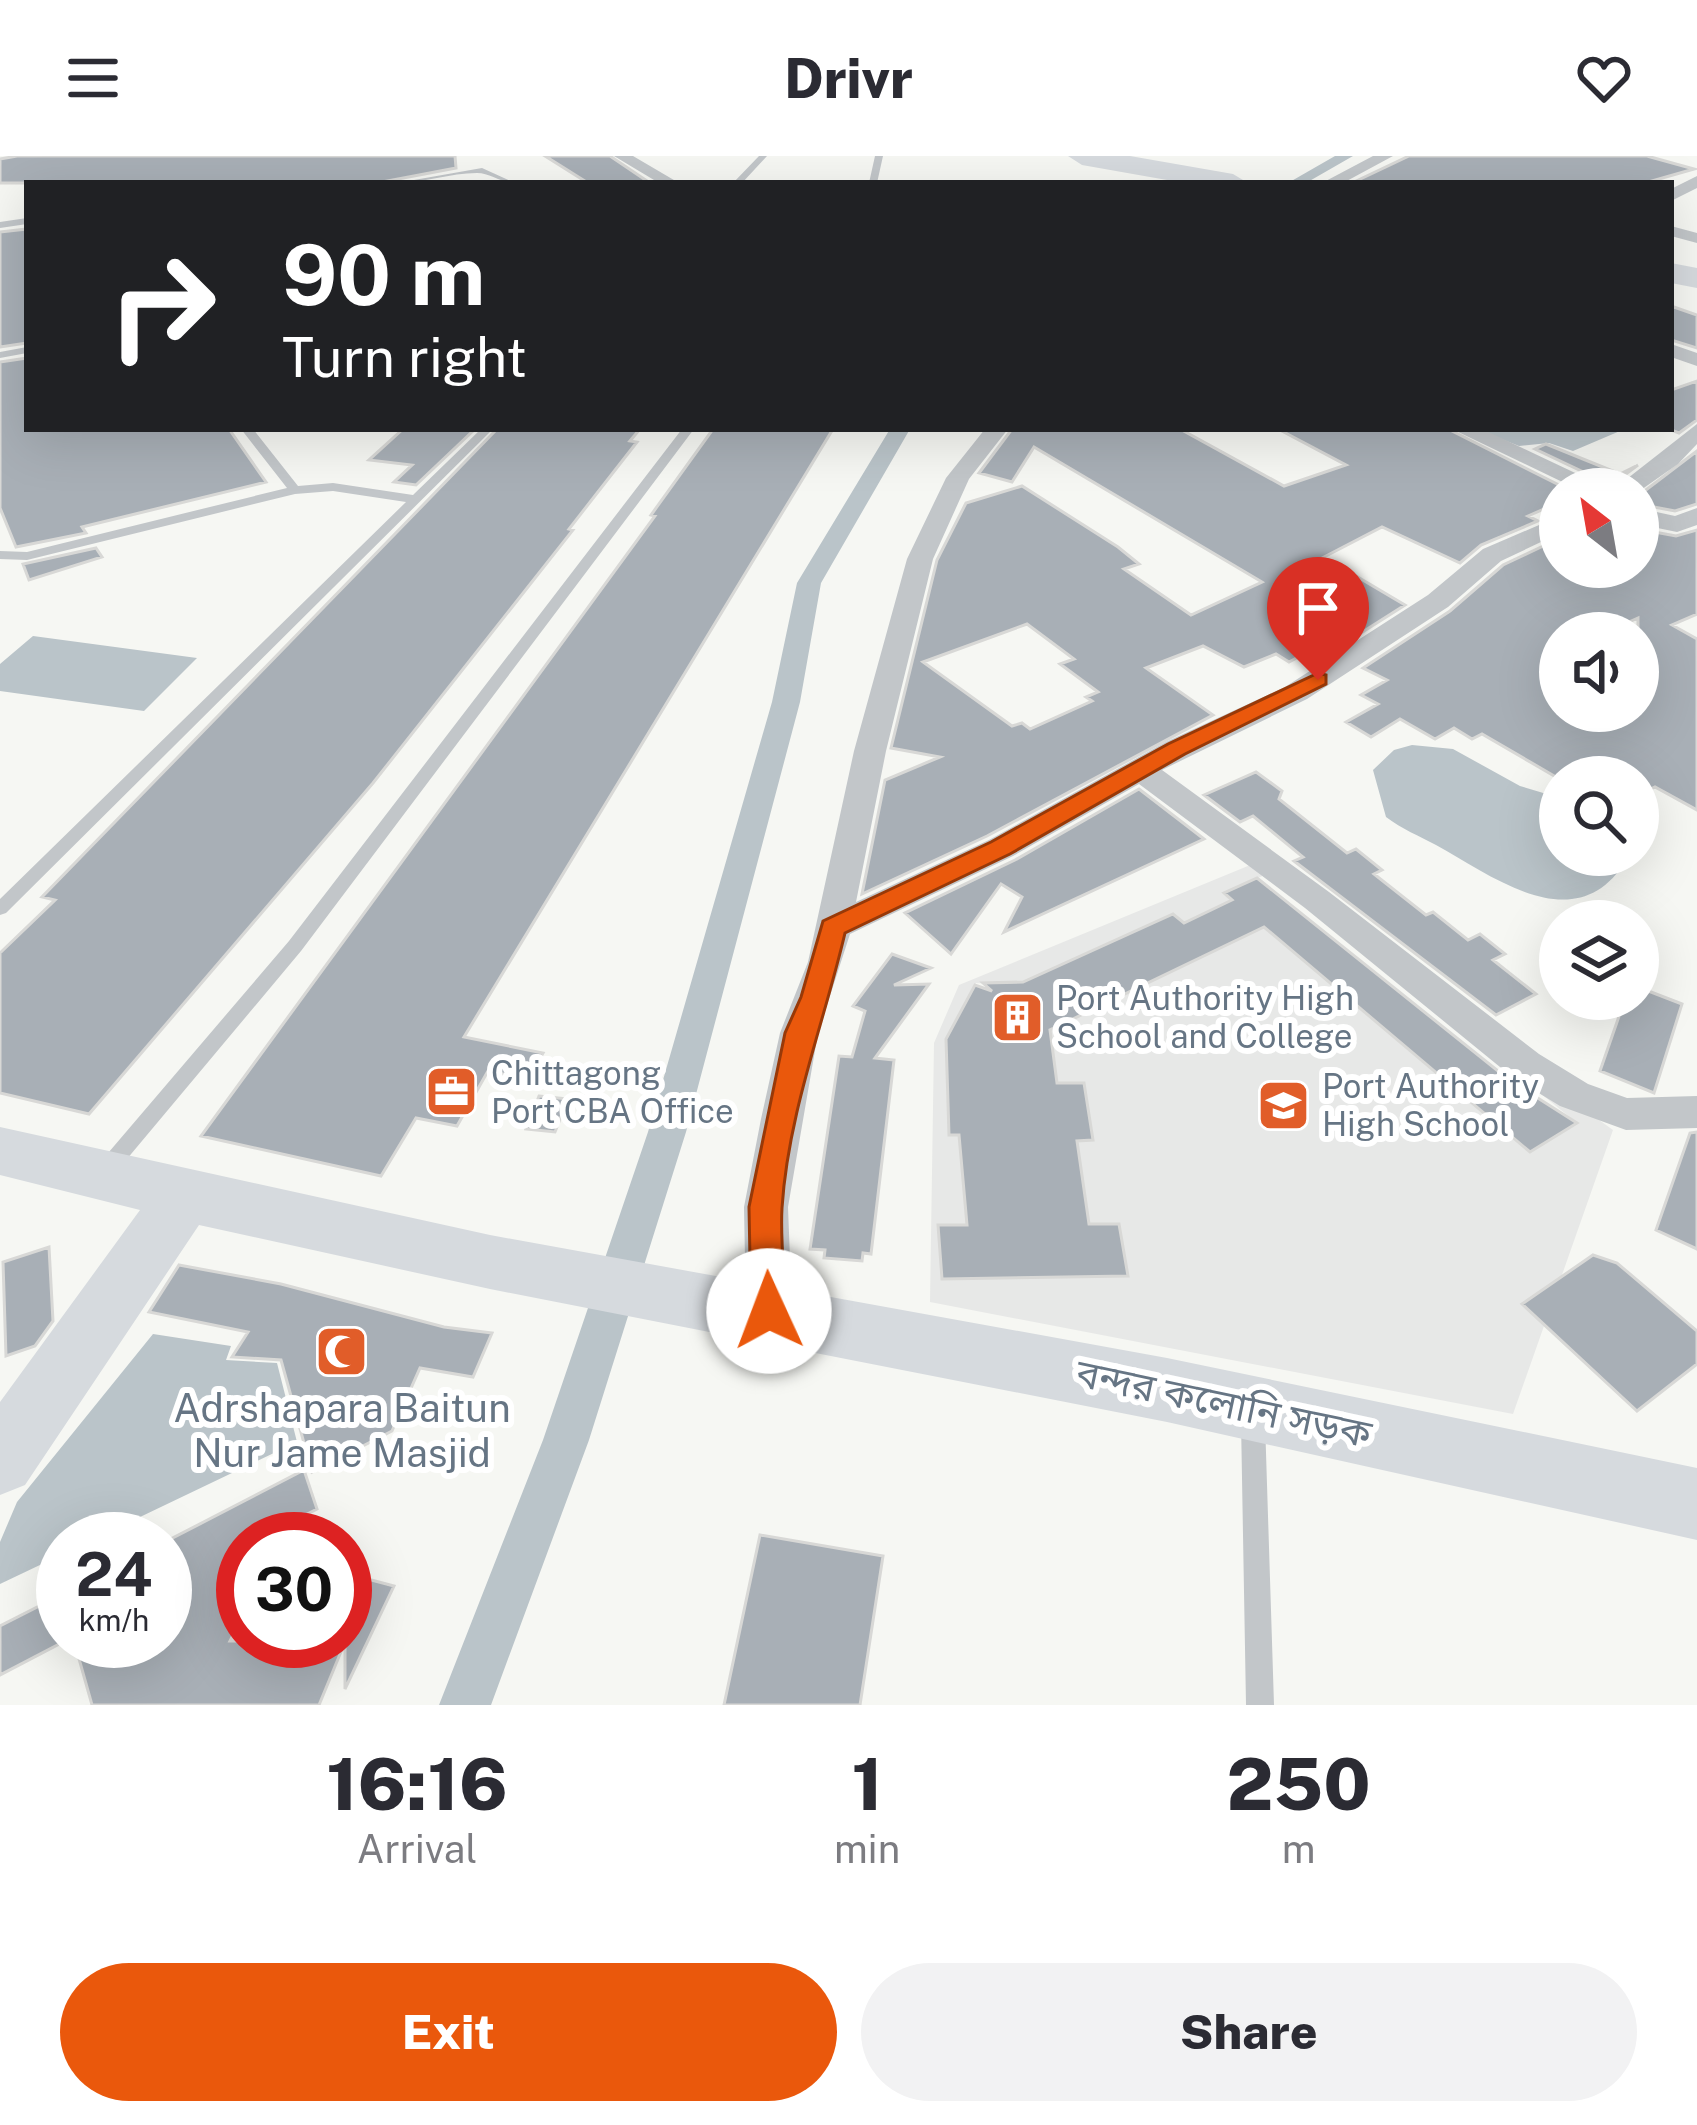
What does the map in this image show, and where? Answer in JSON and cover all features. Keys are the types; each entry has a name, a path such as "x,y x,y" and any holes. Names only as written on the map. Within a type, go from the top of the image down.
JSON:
{"highway":[{"path":"1082,156 1241,180"},
{"path":"1111,156 1221,180"}],"street":[{"path":"622,156 665,180"},
{"path":"1336,180 1385,156"},
{"path":"1657,468 1697,431"},
{"path":"759,1310 766,1207 799,1033 816,997 852,824 920,559 958,478 995,432"},
{"path":"1469,432 1550,468"},
{"path":"1659,520 1691,526"},
{"path":"832,927 1000,848 1246,713 1296,694 1438,601 1492,555 1539,534"},
{"path":"1142,770 1541,1075 1574,1095 1626,1114 1697,1112"},
{"name":"বন্দর কলোনি সড়ক","path":"0,1151 490,1262 759,1310 1539,1467 1697,1504"},
{"path":"0,1461 185,1196"}],"lane":[{"path":"740,180 764,156"},
{"path":"420,180 482,170 504,180"},
{"path":"249,432 295,490"},
{"path":"0,909 484,432"},
{"path":"101,1175 295,946 686,432"},
{"path":"0,555 27,556 295,490 333,487 412,499"},
{"path":"1252,1410 1260,1705"}],"shaded area":[{"path":"1484,432 1618,432 1573,451 1549,443 1519,446"},
{"path":"33,636 197,658 144,711 0,691 0,664"},
{"path":"1412,745 1453,749 1539,792 1539,876 1613,876 1584,896 1534,895 1404,829 1386,817 1373,770 1394,750"},
{"name":"Port Authority High School","path":"1260,861 1447,1011 1613,1130 1513,1414 930,1302 934,1043 959,985","holes":["1269,873 1577,1123 1529,1152 1259,923 1258,930 1049,1026 1055,1072 946,1070 946,1039 976,983 1025,986 1037,976 1173,914 1184,923 1227,903 1251,916 1225,893","1083,1083 1093,1140 1077,1141 1089,1224 938,1226 967,1225 959,1135 949,1134 946,1084"]},
{"path":"153,1334 231,1346 226,1360 277,1363 297,1442 151,1512 36,1512 36,1567 0,1584 0,1542 17,1502"}],"building":[{"path":"455,156 456,168 393,180 0,183 0,159"},
{"path":"545,156 610,156 646,180 583,180"},
{"path":"1409,156 1647,156 1694,169 1656,180 1358,180"},
{"path":"24,229 24,343 0,347 0,232"},
{"path":"1674,307 1697,315 1697,348 1674,341"},
{"path":"24,358 24,432 231,432 266,482 82,527 86,533 16,547 0,508 0,362"},
{"path":"1697,381 1697,420 1679,433 1674,431 1674,389"},
{"path":"400,432 472,432 416,485 394,482 412,465 369,460"},
{"path":"494,432 638,432 630,441 637,442 569,529 573,530 373,783 89,1114 0,1093 0,953 55,900 42,897"},
{"path":"711,432 831,432 464,1037 543,1053 528,1079 488,1071 457,1126 416,1118 381,1176 201,1136 655,516 651,515"},
{"path":"1010,432 1185,432 1284,486 1346,465 1284,432 1454,432 1539,475 1539,511 1528,516 1538,521 1481,545 1460,563 1382,527 1324,557 1405,605 1331,652 1319,646 1289,662 1276,654 1244,667 1203,646 1146,668 1213,715 987,836 862,894 885,780 940,757 891,748 937,560 966,503 1022,486 1118,547 1139,564 1124,569 1191,615 1262,582 1034,447 1012,482 979,473","holes":["1027,624 1074,659 1060,664 1098,692 1086,697 1092,701 1030,729 1022,723 1012,726 923,662"]},
{"path":"1546,444 1605,468 1575,468 1535,449"},
{"path":"1697,451 1697,504 1675,511 1659,508 1659,480"},
{"path":"1697,530 1697,614 1672,625 1697,639 1697,810 1659,789 1659,756 1539,756 1539,767 1482,734 1472,739 1454,728 1435,739 1400,719 1371,737 1346,722 1378,704 1361,695 1387,680 1363,668 1450,611 1503,565 1539,548 1539,588 1659,588 1659,533 1676,536"},
{"path":"96,548 102,557 29,580 23,564"},
{"path":"1256,772 1282,791 1279,799 1347,853 1356,849 1382,870 1374,874 1426,915 1433,912 1468,940 1480,934 1505,954 1493,960 1536,994 1496,1015 1294,861 1303,857 1253,816 1240,822 1204,795"},
{"path":"1139,789 1204,839 1004,932 1022,897 1001,884 951,954 905,913 1015,860"},
{"path":"1257,878 1508,1079 1577,1123 1530,1152 1264,927 1050,1030 1057,1083 1084,1083 1093,1140 1077,1141 1089,1224 1119,1224 1128,1276 942,1279 938,1225 967,1225 959,1135 949,1135 946,1039 975,985 992,991 983,983 1023,982 1173,914 1184,923 1232,900 1224,893"},
{"path":"892,954 931,968 894,985 929,984 875,1058 894,1060 871,1254 863,1253 862,1261 824,1258 825,1250 810,1249 839,1056 852,1057 865,1011 853,1006"},
{"path":"1659,995 1682,1004 1654,1093 1600,1071 1618,1020 1659,1020"},
{"path":"539,1096 568,1099 555,1132 526,1129"},
{"path":"1697,1132 1697,1249 1656,1230 1690,1133"},
{"path":"49,1247 53,1321 35,1346 6,1356 3,1262"},
{"path":"1593,1255 1617,1263 1697,1331 1697,1364 1637,1411 1522,1304"},
{"path":"179,1265 281,1284 444,1327 492,1333 473,1377 420,1368 392,1431 312,1472 281,1360 232,1357 248,1332 149,1312"},
{"path":"304,1470 317,1509 311,1512 223,1512"},
{"path":"216,1516 216,1668 334,1668 319,1705 92,1705 82,1668 192,1668 192,1528"},
{"path":"760,1535 883,1556 860,1705 724,1705"},
{"path":"372,1580 394,1586 372,1632"},
{"path":"36,1608 36,1656 0,1675 0,1626"},
{"path":"345,1668 355,1668 345,1689"}],"waterway":[{"path":"1301,180 1346,156"},
{"path":"465,1705 566,1440 667,1132 786,702 809,583 898,432"}],"place":[{"name":"Port Authority High School and College","path":"1017,1017"},
{"name":"Chittagong Port CBA Office","path":"452,1092"},
{"name":"Port Authority High School","path":"1283,1105"},
{"name":"Adrshapara Baitun Nur Jame Masjid","path":"342,1351"}],"route":[{"path":"769,1311 766,1207 799,1033 816,997 832,927 1000,848 1177,749 1318,680"}]}
